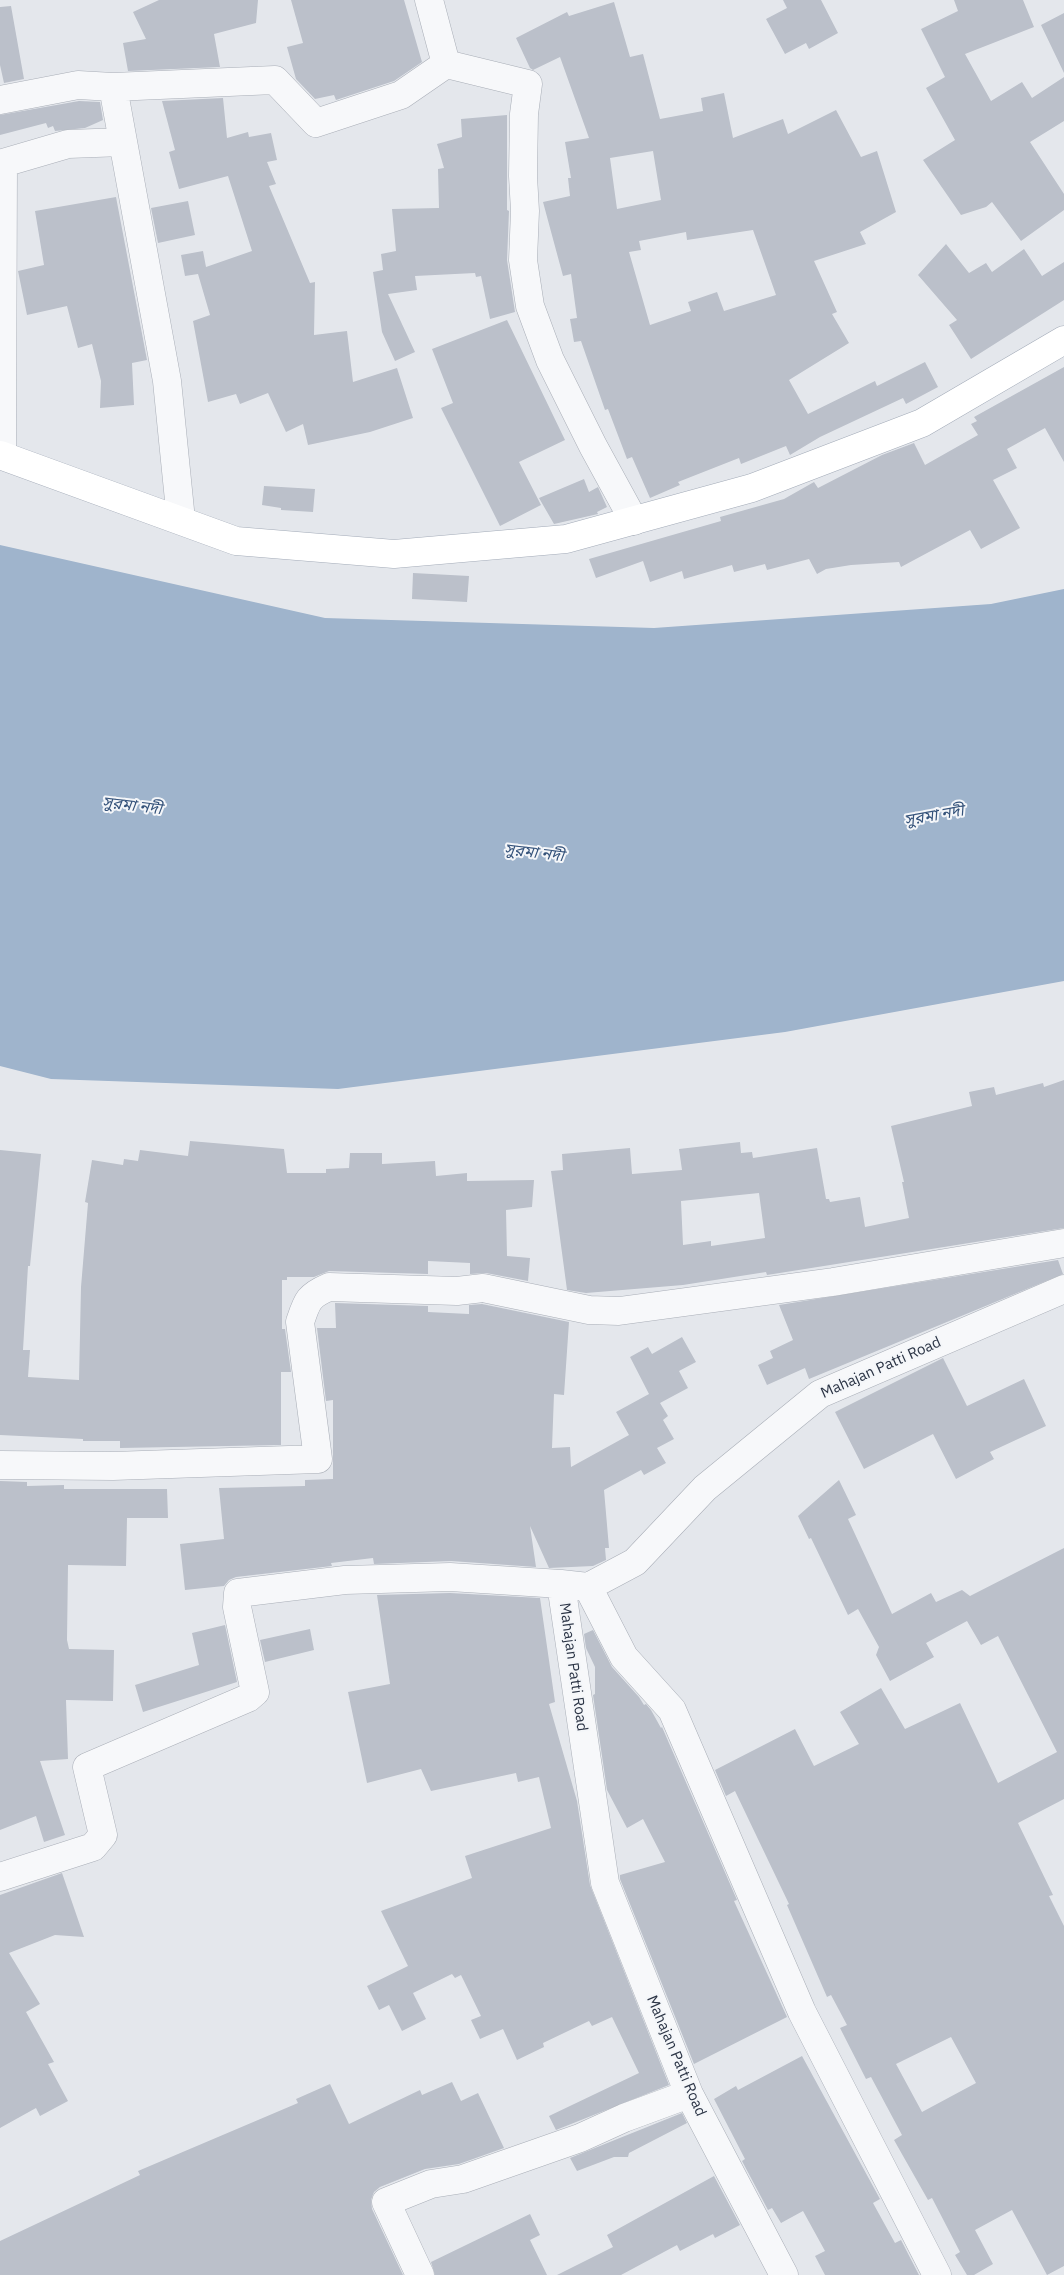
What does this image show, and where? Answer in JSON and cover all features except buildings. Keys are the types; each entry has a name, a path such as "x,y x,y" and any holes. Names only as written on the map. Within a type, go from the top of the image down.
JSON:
{"main road":[{"path":"1,455 236,541 394,554 566,539 752,488 922,423 1064,340"}],"street":[{"path":"429,0 446,64"},
{"path":"0,100 78,85 113,87 276,80 316,123 402,94 446,64 528,84 524,141 525,211 523,260 530,306 550,360 593,446 634,521"},
{"path":"113,87 167,381 181,520"},
{"path":"1,455 3,163 68,144 123,142"},
{"path":"0,1465 113,1466 318,1459 300,1322 306,1305 313,1294 329,1287 456,1291 483,1288 589,1310 619,1311 833,1282 1064,1244"},
{"name":"Mahajan Patti Road","path":"784,2275 689,2094 604,1883 561,1584 588,1587 635,1562 705,1488 820,1394 1064,1288"},
{"path":"0,1877 93,1847 103,1835 87,1767 248,1698 255,1692 237,1606 238,1592 345,1580 450,1577 561,1584"},
{"path":"588,1587 624,1657 672,1710 802,2012 937,2275"},
{"path":"420,2275 386,2202 431,2184 464,2179 580,2138 624,2118 689,2094"}],"water":[{"name":"সুরমা নদী","path":"0,545 325,618 654,628 991,604 1064,589 1064,981 785,1032 338,1089 51,1079 0,1066"}]}
